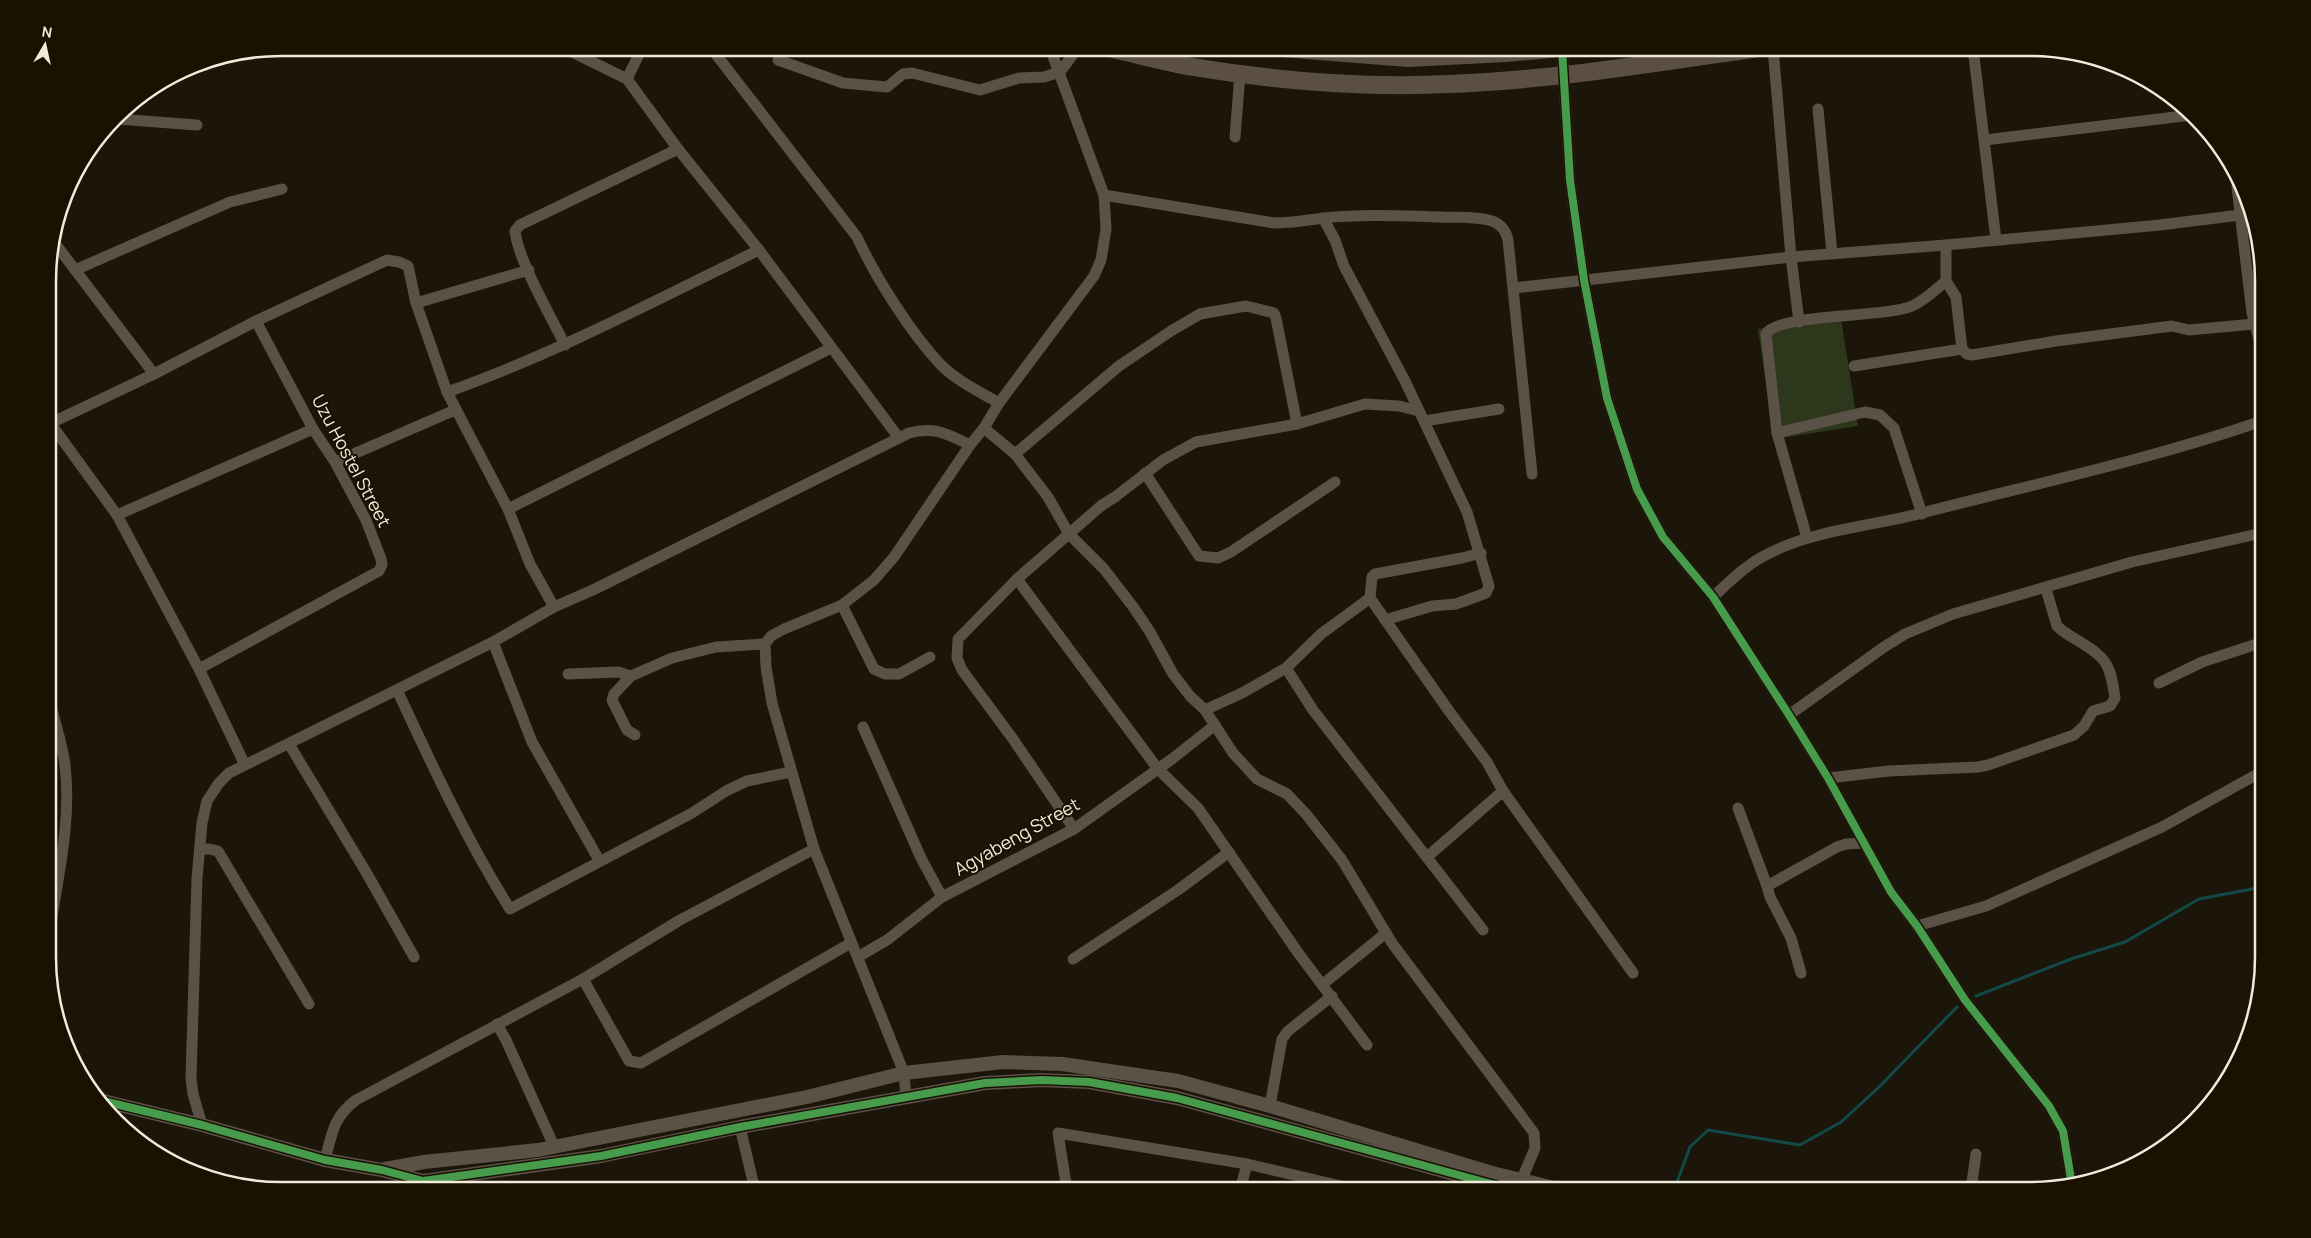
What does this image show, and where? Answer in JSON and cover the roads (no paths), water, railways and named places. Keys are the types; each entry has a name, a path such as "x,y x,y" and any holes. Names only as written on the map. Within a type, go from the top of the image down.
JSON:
{"main road":[{"path":"1145,56 1240,74 1359,84 1438,84 1563,76 1702,56"},
{"path":"1383,56 1408,58 1447,56"}],"street":[{"path":"580,56 627,79 678,149 759,250 899,438"},
{"path":"627,79 638,56"},
{"path":"717,56 856,236 866,258 921,341 942,366 999,403"},
{"path":"906,1097 904,1073 814,849 772,702 766,667 765,644 771,636 784,629 842,605 874,580 894,557 970,445 984,428 999,403 1094,276 1101,260 1106,229 1104,195 1053,56"},
{"path":"778,60 842,83 877,88 887,87 904,74 912,73 980,90 1005,81 1019,78 1044,77 1060,72 1072,56"},
{"path":"1562,56 1570,180 1584,280 1607,398 1638,489 1663,537 1712,597 1789,715 1828,778 1887,886 1917,926 1965,1000 2049,1106 2063,1131 2071,1178"},
{"path":"1774,56 1791,257 1799,322"},
{"path":"1974,56 1996,240"},
{"path":"1235,137 1240,74"},
{"path":"1818,109 1832,253"},
{"path":"1985,140 2183,116"},
{"path":"125,120 197,125"},
{"path":"565,345 529,270 516,239 515,231 520,225 678,149"},
{"path":"75,270 230,202 282,189"},
{"path":"1104,195 1274,223 1300,223 1323,218 1407,216 1474,218 1493,221 1507,233 1532,474"},
{"path":"1514,288 1791,257 2160,225 2244,214 2255,308"},
{"path":"1323,218 1336,240 1344,266 1421,416 1467,512 1489,586 1486,593 1456,604 1432,606 1385,620"},
{"path":"1946,245 1946,281 1956,297 1962,349 1972,356 2056,341 2172,326 2189,330 2255,316"},
{"path":"58,250 154,374"},
{"path":"447,392 503,373 565,345 759,250"},
{"path":"56,419 154,374 256,321 387,260 399,262 408,266 416,303 455,410 508,510 530,564 554,607"},
{"path":"416,303 529,270"},
{"path":"1807,538 1777,433 1766,334 1773,327 1799,322 1906,308 1919,302 1946,281"},
{"path":"1015,454 1119,366 1171,331 1200,314 1246,306 1274,313 1297,424"},
{"name":"Uzu Hostel Street","path":"198,669 379,571 382,565 372,535 335,462 313,429 256,321"},
{"path":"508,510 831,348"},
{"path":"1854,366 1962,349"},
{"path":"1074,829 1013,739 962,670 957,658 958,639 1017,579 1102,505 1145,473 1196,442 1297,424 1365,404 1399,406 1421,416 1499,409"},
{"path":"335,462 455,410"},
{"path":"1777,433 1866,412 1880,415 1894,428 1922,514"},
{"path":"1712,597 1760,558 1807,538 1922,514 2197,443 2255,422"},
{"path":"984,428 1015,454 1048,497 1069,534 1104,569 1134,608 1150,632 1173,674 1190,696 1205,710 1233,753 1256,779 1287,794 1306,814 1342,860 1386,933 1534,1134 1535,1148 1522,1179"},
{"path":"117,515 313,429"},
{"path":"202,1125 193,1094 191,1078 200,849 202,823 207,801 229,773 493,642 554,607 595,590 899,438 922,429 944,432 970,445"},
{"path":"56,430 117,515 198,669 244,765"},
{"path":"1145,473 1199,556 1218,558 1231,552 1334,482"},
{"path":"1789,715 1905,634 1953,614 2046,589 2140,560 2255,535"},
{"path":"1480,553 1375,574 1372,577 1370,598 1449,712 1488,762 1503,791 1633,973"},
{"path":"1017,579 1158,768 1198,808 1299,954 1367,1045"},
{"path":"1828,778 1988,765 2074,735 2084,726 2093,711 2110,706 2115,698 2112,679 2106,661 2098,653 2057,626 2046,589"},
{"path":"1205,710 1242,693 1286,668 1321,634 1370,598"},
{"path":"842,605 874,668 885,674 899,674 930,657"},
{"path":"493,642 532,742 599,860"},
{"path":"635,735 627,730 613,707 612,700 614,694 631,676 672,658 716,647 765,644"},
{"path":"2159,683 2202,662 2255,645"},
{"path":"1286,668 1313,710 1482,930"},
{"path":"568,674 618,672 631,676"},
{"path":"397,690 446,797 487,873 510,909 599,860 692,813 747,781 791,772"},
{"path":"56,724 65,767 66,794 56,852"},
{"name":"Agyabeng Street","path":"858,957 887,940 942,897 1074,829 1214,725"},
{"path":"863,727 921,858 942,897"},
{"path":"289,744 366,872 414,957"},
{"path":"1917,926 1986,906 2162,827 2255,775"},
{"path":"1427,857 1503,791"},
{"path":"1738,808 1770,897 1791,938 1801,973"},
{"path":"1767,886 1837,847 1864,843"},
{"path":"200,849 218,851 309,1004"},
{"path":"325,1160 337,1119 345,1108 364,1095 583,979 680,920 814,849"},
{"path":"1073,959 1170,895 1229,852"},
{"path":"1323,984 1386,933"},
{"path":"583,979 629,1061 641,1063 851,943"},
{"path":"1270,1106 1282,1039 1288,1031 1332,996"},
{"path":"497,1024 554,1146"},
{"path":"382,1170 424,1162 503,1155 554,1146 807,1097 904,1073 1003,1062 1062,1064 1178,1081 1270,1106 1492,1173 1533,1182"},
{"path":"444,1182 601,1156 740,1127 985,1083 1042,1080 1088,1082 1177,1098 1484,1182"},
{"path":"110,1103 202,1125 325,1160 382,1170 410,1182"},
{"path":"740,1127 753,1182"},
{"path":"1066,1182 1058,1133 1248,1164 1324,1182"},
{"path":"1972,1182 1976,1154"},
{"path":"1242,1182 1248,1164"}],"waterway":[{"path":"1976,996 2071,959 2125,942 2199,899 2255,888"},
{"path":"1677,1182 1690,1147 1708,1130 1800,1145 1841,1122 1877,1089 1957,1007"}]}
